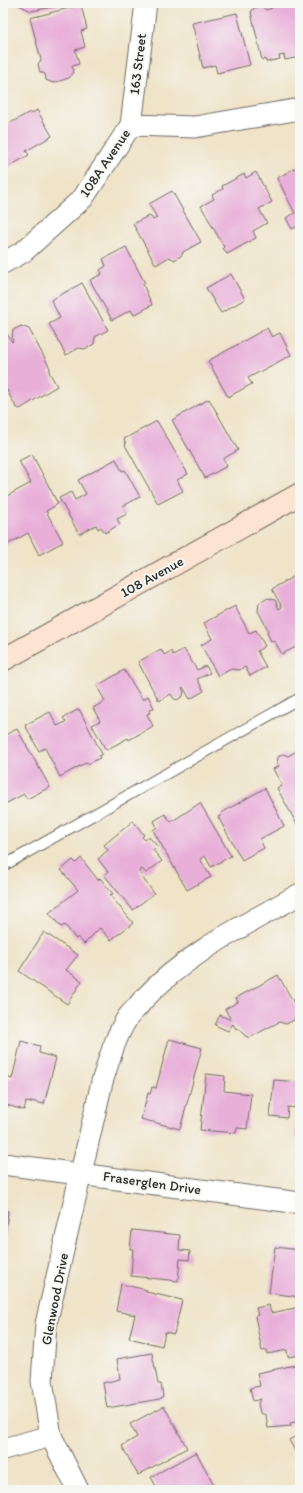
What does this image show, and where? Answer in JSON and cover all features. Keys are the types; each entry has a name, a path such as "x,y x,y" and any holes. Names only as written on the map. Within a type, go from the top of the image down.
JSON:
{"street":[{"name":"163 Street","path":"131,125 146,3"},
{"name":"108A Avenue","path":"3,263 23,252 83,198 131,125 195,128 300,108"},
{"name":"108 Avenue","path":"3,660 300,494"},
{"name":"Glenwood Drive","path":"78,1490 51,1436 42,1381 46,1324 82,1174 102,1082 113,1047 128,1017 151,991 175,970 229,934 300,894"},
{"name":"Fraserglen Drive","path":"3,1164 300,1203"},
{"path":"3,1449 51,1436"}],"lane":[{"path":"3,866 300,698"}],"building":[{"path":"15,3 70,3 70,4 31,11"},
{"path":"271,3 300,3 300,57 285,60 284,55 279,56 280,59 266,62 265,59 262,60 251,12 254,8 261,6 266,10 272,8"},
{"path":"81,5 87,29 81,31 85,47 75,50 79,64 72,66 74,72 69,78 53,83 46,80 45,74 40,72 38,64 41,60 30,18"},
{"path":"237,13 250,65 217,73 215,65 203,68 192,23"},
{"path":"37,110 52,136 26,151 29,155 3,170 3,127 30,112 31,114"},
{"path":"299,166 300,225 292,229 286,218 295,213 277,178"},
{"path":"256,172 272,202 259,209 267,223 253,231 256,238 227,254 201,206 214,199 212,195 223,189 222,186 244,174 246,178"},
{"path":"172,191 201,242 183,252 182,255 175,260 169,257 156,265 133,224 150,215 153,220 157,218 149,204"},
{"path":"126,247 145,283 143,284 152,305 134,315 131,310 112,320 90,280 102,274 100,270 106,266 103,259"},
{"path":"231,274 245,299 221,313 206,288"},
{"path":"82,283 108,330 95,337 94,344 85,349 79,348 66,355 49,324 60,318 51,300"},
{"path":"21,326 29,329 50,368 49,372 57,386 20,409 16,407 3,383 3,333 6,332 12,342 13,330"},
{"path":"267,328 272,337 280,333 291,355 248,378 252,384 228,397 208,361"},
{"path":"209,399 238,450 223,459 227,466 205,478 172,420"},
{"path":"157,421 188,474 177,480 183,491 158,504 125,445 124,439"},
{"path":"32,454 58,504 46,511 63,542 39,555 28,533 3,547 3,493 5,497 31,483 19,461"},
{"path":"116,459 122,471 125,470 140,497 123,506 127,514 117,519 120,524 105,533 101,527 98,529 96,525 79,534 59,498 71,492 75,500 86,494 78,480"},
{"path":"296,575 300,581 300,645 282,654 275,642 271,641 267,633 268,630 258,611 259,603 268,598 275,600 279,609 282,607 272,589"},
{"path":"235,606 249,633 256,630 265,646 257,651 266,667 250,676 245,667 239,670 231,669 218,676 201,645 212,639 204,623"},
{"path":"161,649 164,655 171,651 173,655 184,649 197,670 206,666 210,673 197,679 204,691 190,699 183,687 183,696 177,700 173,698 171,694 159,701 138,662"},
{"path":"124,670 143,700 148,696 154,708 147,714 153,726 129,740 128,738 106,750 92,725 100,721 93,708 105,701 97,686"},
{"path":"79,709 102,754 99,756 100,758 88,764 87,762 60,777 45,748 39,751 25,725 50,712 57,726 66,722 63,718"},
{"path":"17,729 50,787 27,799 24,794 3,805 3,736"},
{"path":"300,749 299,828 277,788 282,785 273,769 279,766 277,763 278,757 283,754 288,756"},
{"path":"265,788 284,826 260,839 264,848 242,860 218,817 222,815 221,813"},
{"path":"200,803 231,856 211,867 205,856 200,859 211,877 187,890 153,830 157,827 154,821 165,814 171,822"},
{"path":"133,821 144,835 142,837 145,840 149,837 157,846 153,850 162,861 146,873 142,869 139,871 154,893 133,910 104,875 108,872 98,859 108,850 104,845"},
{"path":"81,858 98,880 100,878 113,894 110,895 133,923 111,940 100,928 84,944 78,937 76,939 65,925 61,927 49,913 78,890 61,870 73,860 76,863"},
{"path":"44,932 78,955 66,970 82,981 67,1004 19,971"},
{"path":"278,975 298,1010 294,1020 286,1024 279,1022 249,1038 238,1028 236,1029 233,1024 228,1031 215,1025 220,1015 231,1020 225,1009 238,1002 236,998"},
{"path":"3,1029 7,1030 3,1044"},
{"path":"169,1039 202,1048 180,1129 141,1119 148,1093 150,1094 152,1087 156,1088"},
{"path":"21,1041 40,1046 39,1053 56,1058 44,1104 31,1101 31,1103 26,1102 24,1110 3,1104 3,1092 7,1077 12,1079"},
{"path":"206,1074 225,1076 224,1091 251,1094 247,1129 237,1128 236,1133 200,1130"},
{"path":"274,1080 300,1082 300,1138 295,1137 298,1108 288,1107 287,1118 270,1116"},
{"path":"3,1210 8,1211 5,1239 3,1238"},
{"path":"132,1230 180,1235 179,1250 190,1251 189,1260 180,1259 178,1281 131,1276 133,1249 130,1249"},
{"path":"275,1247 300,1250 300,1297 269,1293"},
{"path":"121,1284 147,1290 146,1292 182,1300 174,1334 165,1332 162,1346 129,1338 135,1315 116,1311"},
{"path":"269,1305 271,1313 300,1307 300,1355 288,1357 287,1350 267,1354 267,1350 262,1351 255,1316 258,1315 256,1308"},
{"path":"152,1353 158,1384 161,1384 163,1396 160,1399 107,1408 103,1383 120,1379 117,1359"},
{"path":"300,1364 300,1393 297,1393 300,1421 290,1423 291,1426 268,1428 266,1415 260,1413 258,1403 261,1399 253,1401 250,1388 260,1386 257,1373"},
{"path":"164,1406 187,1448 138,1475 122,1446 137,1437 130,1424"},
{"path":"300,1434 300,1460 289,1440"},
{"path":"196,1452 217,1490 158,1490 151,1477"}]}
